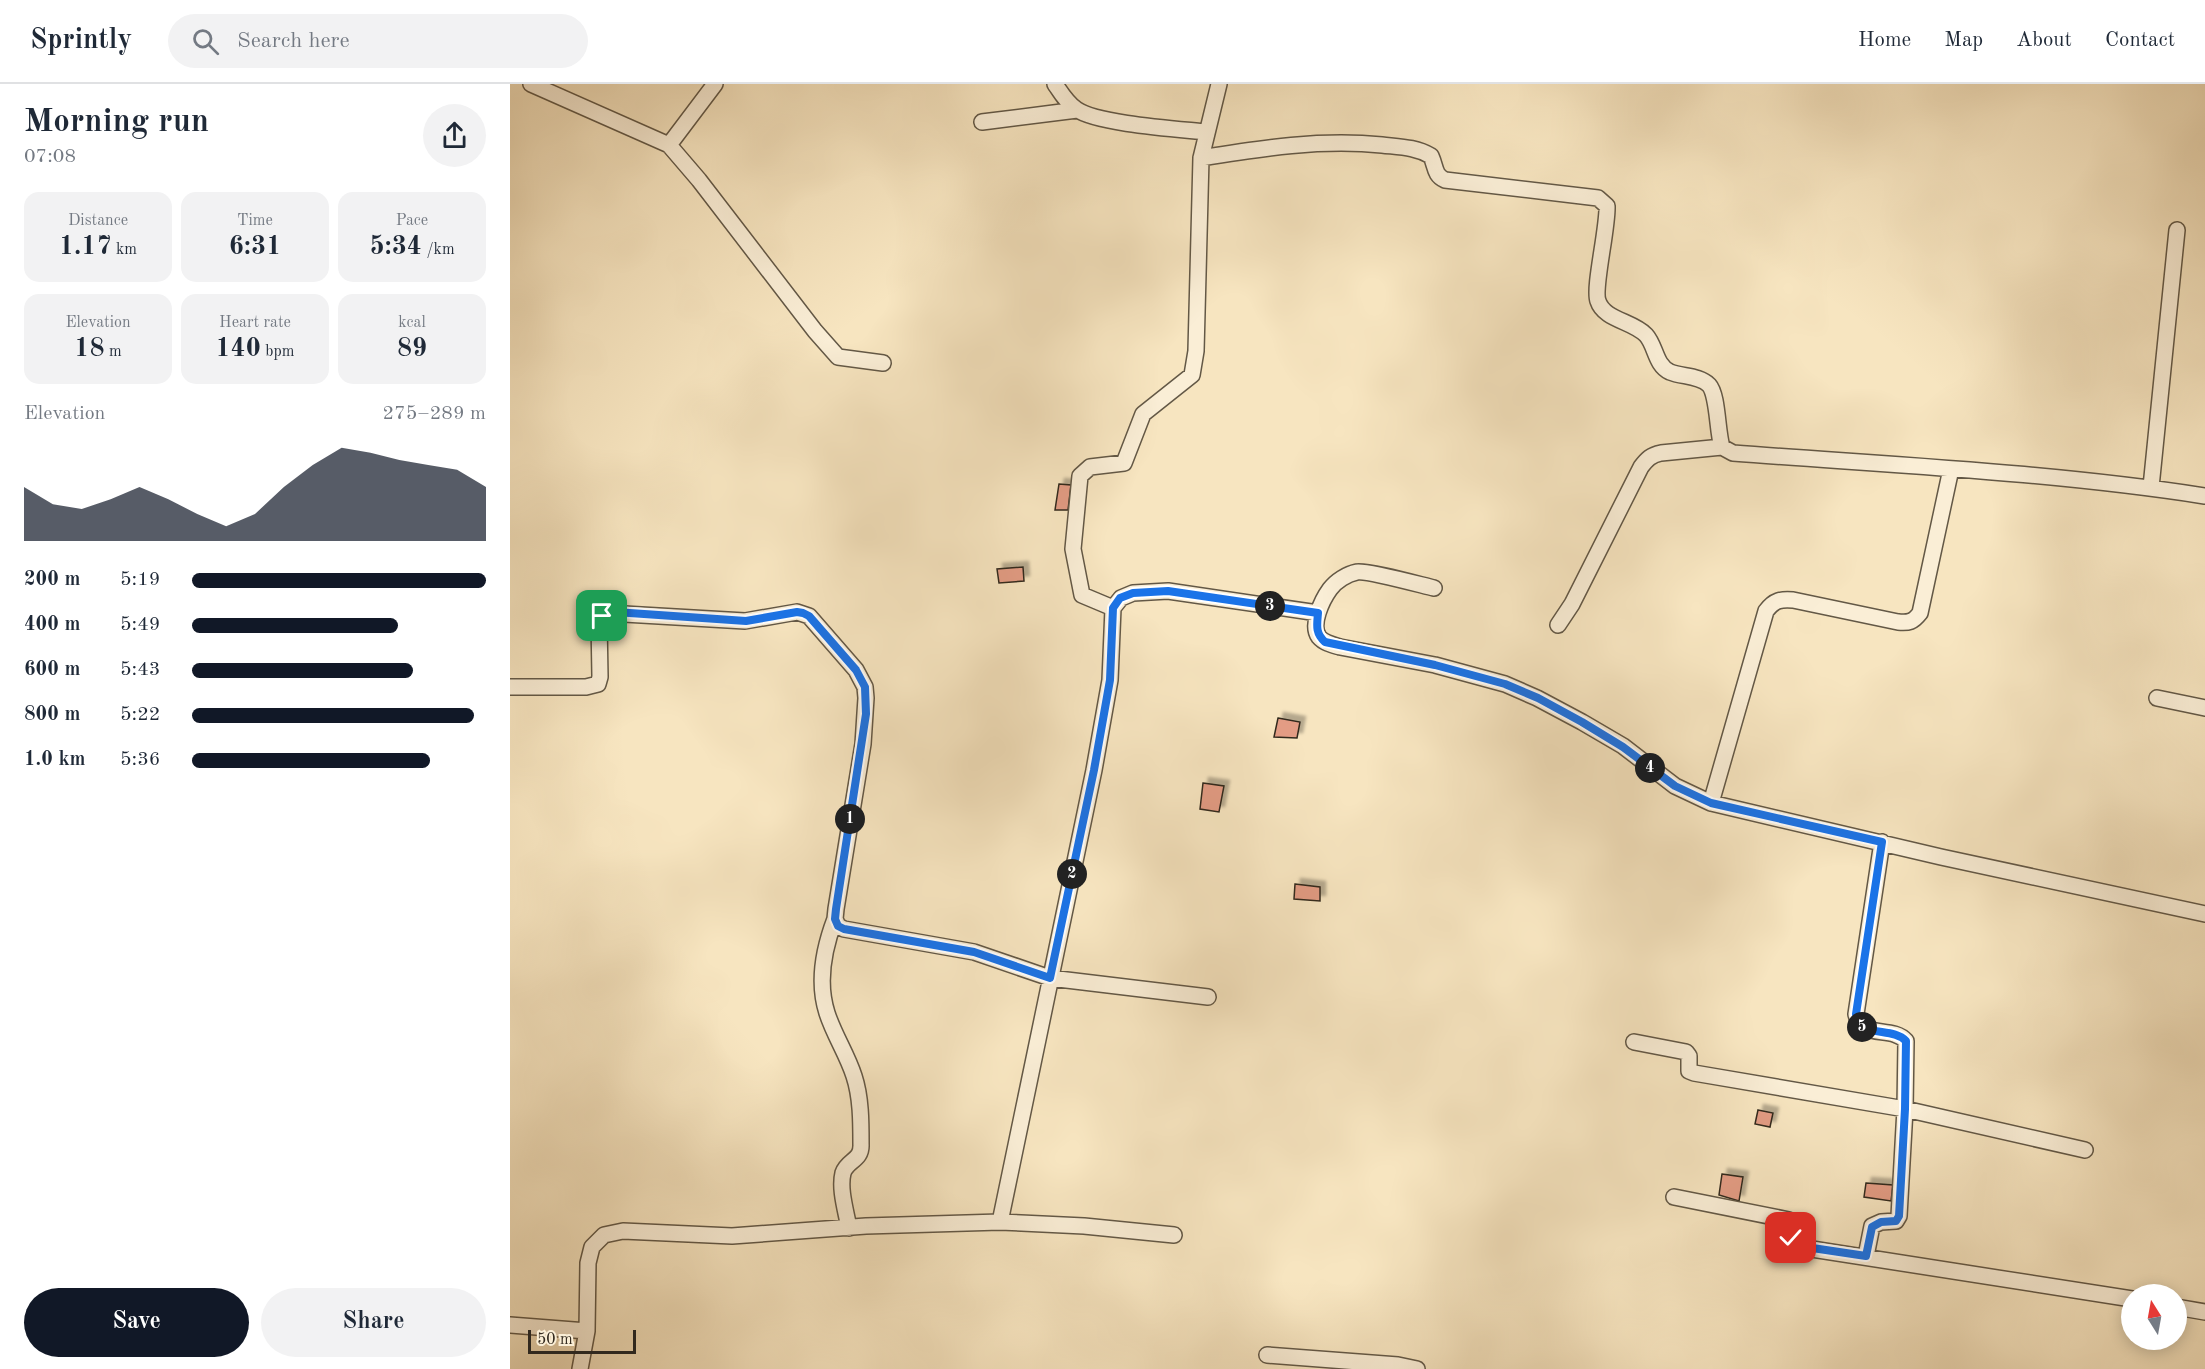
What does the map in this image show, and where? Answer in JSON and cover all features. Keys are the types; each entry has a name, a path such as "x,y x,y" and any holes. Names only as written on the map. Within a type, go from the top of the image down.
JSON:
{"street":[{"path":"531,84 669,145 838,357 883,363"},
{"path":"669,145 715,84"},
{"path":"1055,84 1077,111"},
{"path":"1113,608 1082,595 1073,549 1080,476 1090,467 1124,463 1143,414 1192,375 1196,351 1202,158 1206,132 1219,84"},
{"path":"982,122 1077,111 1105,120 1206,132"},
{"path":"1202,158 1303,143 1350,142 1401,147 1423,151 1431,156 1436,172 1445,180 1598,198 1607,206 1608,221 1597,289 1598,302 1606,312 1646,335 1659,362 1668,372 1698,379 1708,385 1715,396 1717,433 1722,447"},
{"path":"2151,487 2177,230"},
{"path":"1558,625 1572,604 1641,466 1652,455 1661,453 1722,447 1733,453 1952,469 2151,487 2205,496"},
{"path":"1711,803 1766,610 1770,604 1780,599 1793,600 1898,622 1908,623 1914,620 1920,613 1952,469"},
{"path":"1434,588 1359,571 1342,578 1330,588 1318,613 1316,628 1318,636 1325,642 1435,665 1505,684 1538,698 1623,747 1675,786 1711,803 1941,857 2205,914"},
{"path":"1000,1222 1094,770 1108,691 1113,608 1120,598 1133,593 1168,591 1318,613"},
{"path":"510,687 586,687 598,684 600,677 599,621 607,613 746,621 797,612 809,616 856,670 865,687 866,698 862,744 835,919 824,956 826,1012 854,1077 859,1104 862,1148 859,1156 846,1167 842,1183 849,1228"},
{"path":"2157,698 2205,708"},
{"path":"1866,1256 1872,1227 1881,1222 1896,1221 1899,1216 1905,1109 1906,1041 1901,1035 1863,1028 1857,1022 1856,1014 1882,842"},
{"path":"835,919 838,926 844,929 974,952 1050,978 1208,997"},
{"path":"1634,1042 1686,1052 1689,1056 1687,1066 1689,1071 1694,1073 1905,1109 2085,1150"},
{"path":"1674,1197 1784,1219 1791,1225 1793,1244 1799,1246 2121,1297"},
{"path":"580,1369 587,1331 588,1263 592,1247 604,1235 623,1231 732,1236 849,1228 1000,1222 1174,1234"},
{"path":"2187,1309 2205,1312"},
{"path":"510,1326 587,1331"},
{"path":"1267,1355 1398,1365 1417,1369"}],"building":[{"path":"1059,484 1071,485 1068,510 1055,510"},
{"path":"1023,567 1024,581 999,583 997,569"},
{"path":"1278,718 1300,722 1297,738 1274,737"},
{"path":"1203,783 1224,786 1219,812 1200,809"},
{"path":"1295,884 1320,887 1320,901 1294,899"},
{"path":"1758,1110 1773,1113 1770,1127 1755,1124"},
{"path":"1722,1174 1743,1177 1739,1201 1719,1195"},
{"path":"1866,1183 1893,1185 1891,1201 1864,1197"}],"route":[{"path":"602,616 615,612 746,621 797,612 809,616 856,670 865,687 866,714 836,909 835,919 838,926 844,929 974,952 1050,978 1103,724 1110,680 1113,608 1120,598 1133,593 1168,591 1318,613 1316,628 1318,636 1325,642 1340,647 1435,665 1505,684 1538,698 1582,722 1623,747 1675,786 1711,803 1882,842 1856,1014 1857,1022 1863,1028 1901,1035 1906,1041 1899,1216 1896,1221 1890,1223 1875,1223 1872,1227 1866,1256 1799,1246 1793,1244 1791,1238"}]}
